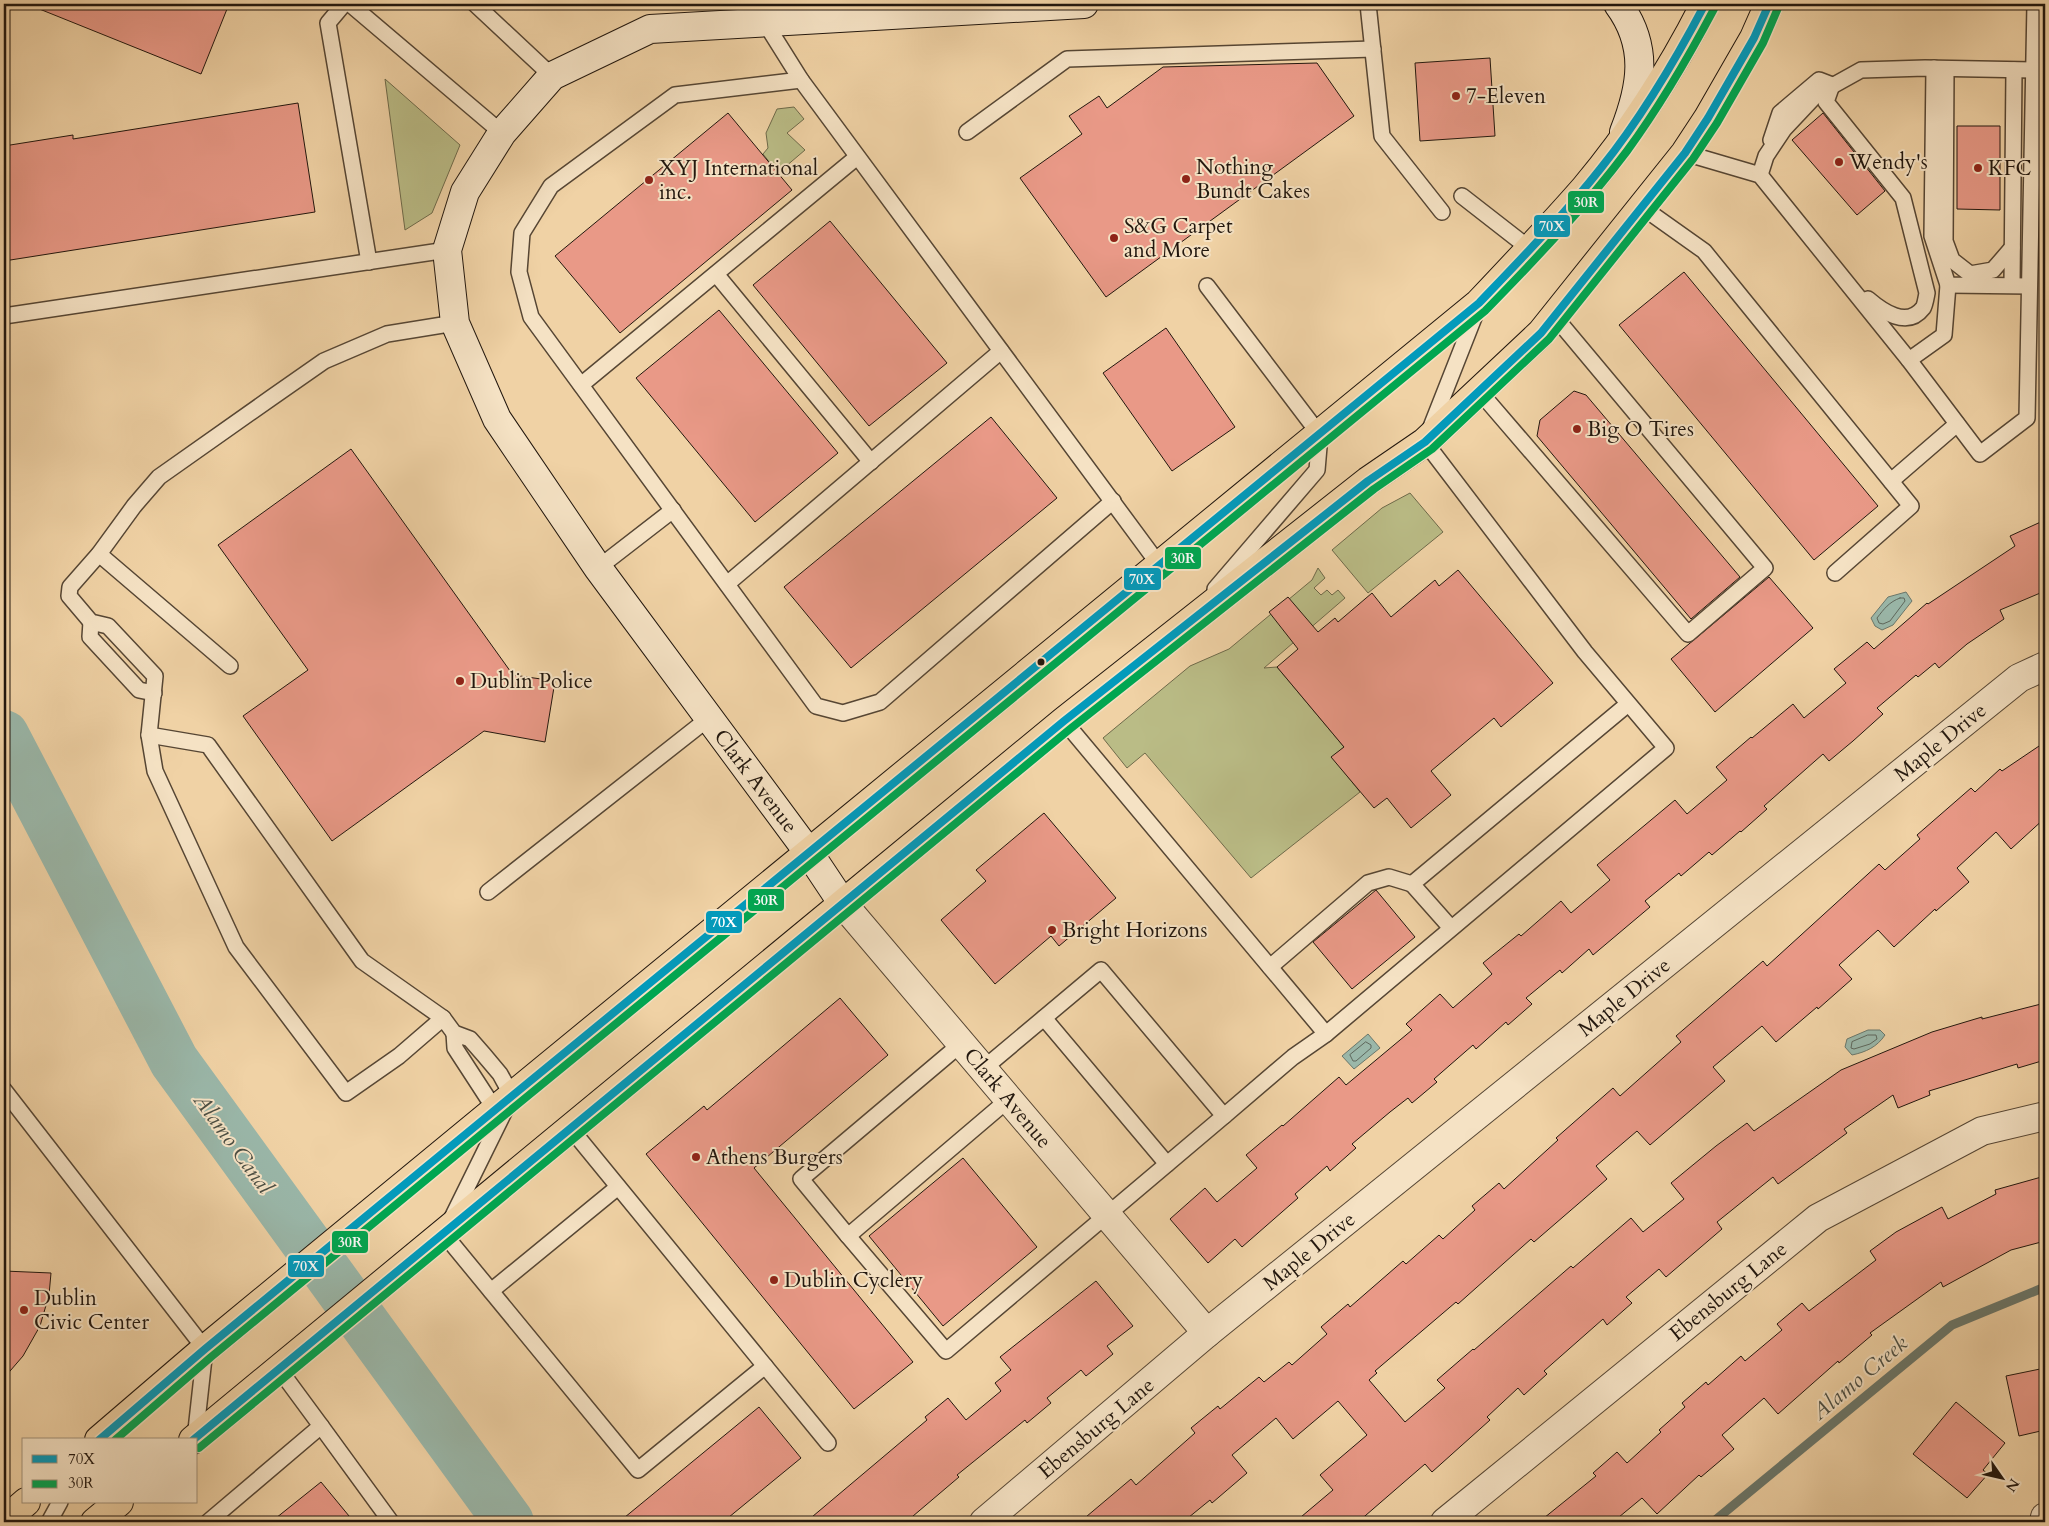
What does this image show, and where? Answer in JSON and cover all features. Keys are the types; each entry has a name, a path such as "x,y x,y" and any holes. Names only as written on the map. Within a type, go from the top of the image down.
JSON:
{"main road":[{"path":"101,1438 205,1349 1320,435 1479,302 1586,187 1652,98 1691,32 1705,4"},
{"path":"195,1438 1064,720 1368,481 1425,442 1541,334 1642,208 1684,154 1708,118 1754,38 1769,4"},
{"path":"4,1521 24,1504"},
{"path":"94,1522 116,1504"}],"street":[{"path":"552,76 650,29 770,15 1084,4"},
{"path":"1618,4 1636,35 1640,60 1633,107 1620,140"},
{"name":"Clark Avenue","path":"552,76 502,133 466,192 447,250 455,323 496,419 598,568 809,853 843,904 1207,1333"},
{"name":"Maple Drive","path":"1207,1333 2019,678 2045,666"},
{"name":"Ebensburg Lane","path":"1445,1522 1818,1218 1982,1131 2045,1116"},
{"name":"Ebensburg Lane","path":"984,1522 1207,1333"},
{"path":"2044,1522 2045,1517"}],"lane":[{"path":"344,4 328,23 370,262"},
{"path":"350,4 502,133"},
{"path":"1368,4 1382,136 1442,212"},
{"path":"1684,154 1760,175 1909,360 1980,454 2027,418 2035,4"},
{"path":"481,6 552,76"},
{"path":"770,15 801,80 1160,566"},
{"path":"967,132 1067,60 1373,49"},
{"path":"1760,175 1766,156 1784,129 1816,94 1861,70 1940,68 2033,70"},
{"path":"1940,68 1945,241 1952,260 1970,274 1993,270 2012,248"},
{"path":"1909,360 1944,335 1948,285 1932,236 1940,68"},
{"path":"2012,285 2014,70"},
{"path":"801,80 675,95 551,186 522,233 519,272 531,317 816,706 843,713 880,702 1112,501"},
{"path":"1832,85 1826,102 1902,198 1928,294 1923,308 1911,316 1897,318 1879,309 1839,272"},
{"path":"582,385 857,157"},
{"path":"1462,196 1530,248"},
{"path":"1642,208 1704,251 1911,506 1835,573"},
{"path":"4,316 447,250"},
{"path":"716,274 871,462"},
{"path":"1948,285 2029,286"},
{"path":"1180,630 1317,470 1320,435 1207,286"},
{"path":"962,1043 801,1179 946,1351 1293,1057 1326,1034 1666,748 1585,652 1425,442 1479,302"},
{"path":"1480,391 1688,634 1765,568 1554,316"},
{"path":"443,1018 399,1056 346,1093 236,947 155,771 149,735 155,676 108,626 90,622 69,596 70,586 99,554 134,506 159,477 324,361 387,334 455,323"},
{"path":"727,584 1001,351"},
{"path":"1891,481 1957,424"},
{"path":"598,568 673,510"},
{"path":"99,554 230,666"},
{"path":"90,622 90,637 139,690 154,694"},
{"path":"1412,884 1628,704"},
{"path":"488,892 709,718"},
{"path":"1064,720 1326,1034"},
{"path":"149,735 208,745 362,962 443,1018 454,1032 470,1038 500,1074 504,1103 444,1234 638,1470 765,1366"},
{"path":"1270,967 1368,883 1389,877 1412,884 1451,928"},
{"path":"983,1069 1101,970 1224,1116"},
{"path":"1044,1018 1167,1164"},
{"path":"454,1032 455,1048 504,1103"},
{"path":"4,1090 205,1349 194,1438"},
{"path":"848,1236 1009,1100"},
{"path":"570,1129 828,1443"},
{"path":"491,1291 618,1186"},
{"path":"285,1364 321,1426 391,1522"},
{"path":"208,1522 321,1426"},
{"path":"49,1522 59,1504"}],"green space":[{"path":"385,79 460,145 432,213 405,230"},
{"path":"794,107 804,119 787,133 805,150 778,173 763,154 768,148 766,133 777,109"},
{"path":"1410,493 1443,532 1368,593 1332,550 1382,508"},
{"path":"1318,568 1325,578 1314,588 1321,595 1327,590 1332,595 1338,590 1345,598 1264,668 1277,667 1344,747 1332,757 1360,792 1251,878 1145,753 1127,768 1103,738 1190,666 1229,649 1312,580"}],"water":[{"path":"1906,592 1912,601 1893,625 1882,630 1875,626 1871,618 1888,597"},
{"path":"1868,1030 1880,1030 1885,1035 1871,1048 1852,1055 1845,1047 1847,1039"},
{"path":"1368,1034 1380,1048 1354,1069 1342,1056"}],"building":[{"path":"27,4 229,4 201,74"},
{"path":"1490,58 1495,136 1420,141 1415,63"},
{"path":"1317,63 1354,116 1106,297 1020,178 1082,134 1069,116 1099,96 1107,108 1163,67"},
{"path":"298,103 315,212 4,261 4,146 73,135 73,139"},
{"path":"728,113 792,190 620,333 555,256"},
{"name":"Wendy's","path":"1823,113 1885,191 1857,215 1792,140"},
{"name":"KFC","path":"1957,126 2000,126 2000,210 1957,209"},
{"path":"830,221 947,363 869,426 753,285"},
{"path":"1684,272 1878,506 1814,560 1619,325"},
{"path":"719,310 838,453 755,522 636,378"},
{"path":"1166,328 1235,427 1172,471 1103,373"},
{"path":"1574,391 1586,395 1740,577 1691,619 1537,436 1540,420"},
{"path":"991,417 1057,498 851,668 784,587"},
{"path":"351,449 513,675 555,681 545,742 484,731 332,841 243,716 308,670 218,545"},
{"path":"2045,520 2045,591 2000,610 2004,619 1967,644 1939,668 1935,663 1918,677 1916,675 1877,708 1883,714 1853,741 1829,761 1823,754 1764,806 1767,809 1741,832 1712,855 1709,852 1681,876 1679,873 1645,901 1650,907 1593,955 1589,949 1562,973 1560,970 1526,998 1532,1004 1508,1025 1506,1022 1476,1049 1473,1045 1434,1079 1437,1082 1412,1103 1408,1098 1390,1112 1352,1144 1356,1148 1330,1171 1327,1166 1295,1194 1298,1198 1242,1247 1235,1239 1208,1263 1170,1219 1205,1188 1217,1202 1257,1168 1246,1155 1283,1126 1339,1077 1346,1085 1412,1030 1406,1024 1440,994 1453,1008 1492,974 1483,963 1519,934 1521,936 1561,901 1571,913 1610,880 1597,865 1675,800 1687,814 1727,780 1716,767 1751,737 1793,704 1804,718 1846,683 1834,669 1867,642 1874,649 1927,603 2015,546 2010,536"},
{"path":"1458,570 1553,683 1501,727 1494,718 1431,771 1451,795 1411,828 1387,798 1374,808 1331,757 1344,747 1277,667 1298,649 1269,612 1288,597 1318,632 1335,618 1338,622 1372,593 1391,617 1435,580 1439,586"},
{"path":"1769,577 1813,628 1715,712 1671,659"},
{"path":"2045,742 2045,818 2011,849 1996,832 1957,868 1969,882 1936,911 1935,909 1894,947 1878,930 1839,965 1852,979 1776,1042 1762,1026 1713,1067 1725,1081 1650,1145 1637,1131 1596,1166 1607,1179 1534,1242 1531,1239 1458,1304 1456,1302 1375,1371 1377,1373 1369,1380 1405,1422 1445,1388 1437,1380 1571,1266 1573,1268 1631,1218 1643,1232 1684,1199 1671,1183 1716,1146 1747,1123 1754,1131 1841,1070 1932,1032 1982,1017 1982,1019 2045,1003 2045,1060 2018,1068 2017,1064 1929,1091 1930,1095 1898,1108 1893,1095 1844,1129 1847,1133 1778,1184 1773,1177 1717,1222 1722,1229 1666,1277 1659,1269 1626,1297 1632,1303 1607,1325 1603,1319 1544,1371 1547,1374 1524,1395 1518,1388 1487,1417 1490,1420 1432,1472 1425,1464 1358,1522 1295,1522 1333,1490 1320,1475 1367,1435 1338,1401 1293,1439 1276,1418 1232,1455 1247,1473 1212,1503 1210,1500 1183,1522 1080,1522 1131,1479 1136,1485 1195,1433 1191,1428 1218,1406 1220,1409 1259,1377 1264,1382 1289,1362 1292,1365 1327,1334 1321,1327 1348,1304 1350,1307 1403,1261 1406,1264 1439,1235 1443,1239 1475,1210 1472,1206 1499,1183 1504,1189 1558,1140 1556,1138 1613,1088 1620,1096 1681,1042 1676,1036 1763,961 1767,966 1879,864 1885,870 1920,839 1917,835 1971,788 1975,792 2000,769 2002,771"},
{"path":"1044,813 1116,898 1059,946 1051,936 995,984 941,920 986,881 976,870"},
{"path":"1376,890 1415,937 1352,989 1313,942"},
{"path":"840,998 888,1055 754,1168 913,1362 854,1409 646,1154 704,1106 707,1110"},
{"path":"963,1158 1037,1247 943,1326 869,1236"},
{"path":"2045,1176 2045,1241 2011,1250 1943,1287 1941,1282 1870,1333 1872,1335 1839,1363 1838,1361 1778,1414 1764,1398 1722,1435 1734,1449 1701,1477 1699,1475 1657,1514 1642,1498 1613,1522 1539,1522 1596,1476 1593,1473 1617,1452 1627,1463 1661,1432 1659,1430 1685,1407 1682,1403 1706,1382 1708,1385 1741,1356 1745,1361 1782,1330 1777,1324 1802,1303 1809,1311 1876,1260 1870,1251 1896,1232 1942,1207 1948,1219 1996,1194 1995,1190"},
{"name":"Dublin Civic Center","path":"4,1271 51,1273 49,1295 40,1326 23,1356 4,1378"},
{"path":"1096,1281 1133,1326 1107,1346 1113,1354 1086,1376 1081,1370 1047,1398 1051,1403 1027,1423 1025,1420 957,1475 959,1477 906,1522 806,1522 927,1420 925,1417 948,1398 966,1420 1001,1391 995,1383 1011,1370 1000,1357"},
{"path":"2045,1368 2045,1430 2019,1436 2006,1376"},
{"path":"1956,1402 2005,1443 1983,1470 1988,1474 1967,1498 1913,1454"},
{"path":"759,1407 801,1458 723,1522 619,1522"},
{"path":"321,1482 354,1522 271,1522"}],"waterway":[{"name":"Alamo Canal","path":"4,735 174,1061 509,1522"},
{"name":"Alamo Creek","path":"1713,1522 1952,1325 2045,1287"}],"transit line":[{"name":"70X","path":"101,1438 205,1349 512,1096 1479,303 1557,220 1616,149 1657,88 1705,4"},
{"name":"70X","path":"195,1438 1064,721 1368,481 1425,442 1541,333 1685,153 1708,118 1754,38 1769,4"},
{"name":"30R","path":"199,1448 1070,729 1374,489 1432,449 1549,339 1693,159 1717,123 1763,43 1778,8"},
{"name":"30R","path":"117,1438 211,1357 518,1104 1485,311 1559,233 1627,151 1673,82 1714,9"}],"place":[{"name":"7-Eleven","path":"1456,96"},
{"name":"Wendy's","path":"1839,162"},
{"name":"KFC","path":"1978,168"},
{"name":"Nothing Bundt Cakes","path":"1186,179"},
{"name":"XYJ International inc.","path":"649,180"},
{"name":"S&G Carpet and More","path":"1114,238"},
{"name":"Big O Tires","path":"1577,429"},
{"name":"Dublin Police","path":"460,681"},
{"name":"Bright Horizons","path":"1052,930"},
{"name":"Athens Burgers","path":"696,1157"},
{"name":"Dublin Cyclery","path":"774,1280"},
{"name":"Dublin Civic Center","path":"24,1310"}]}
